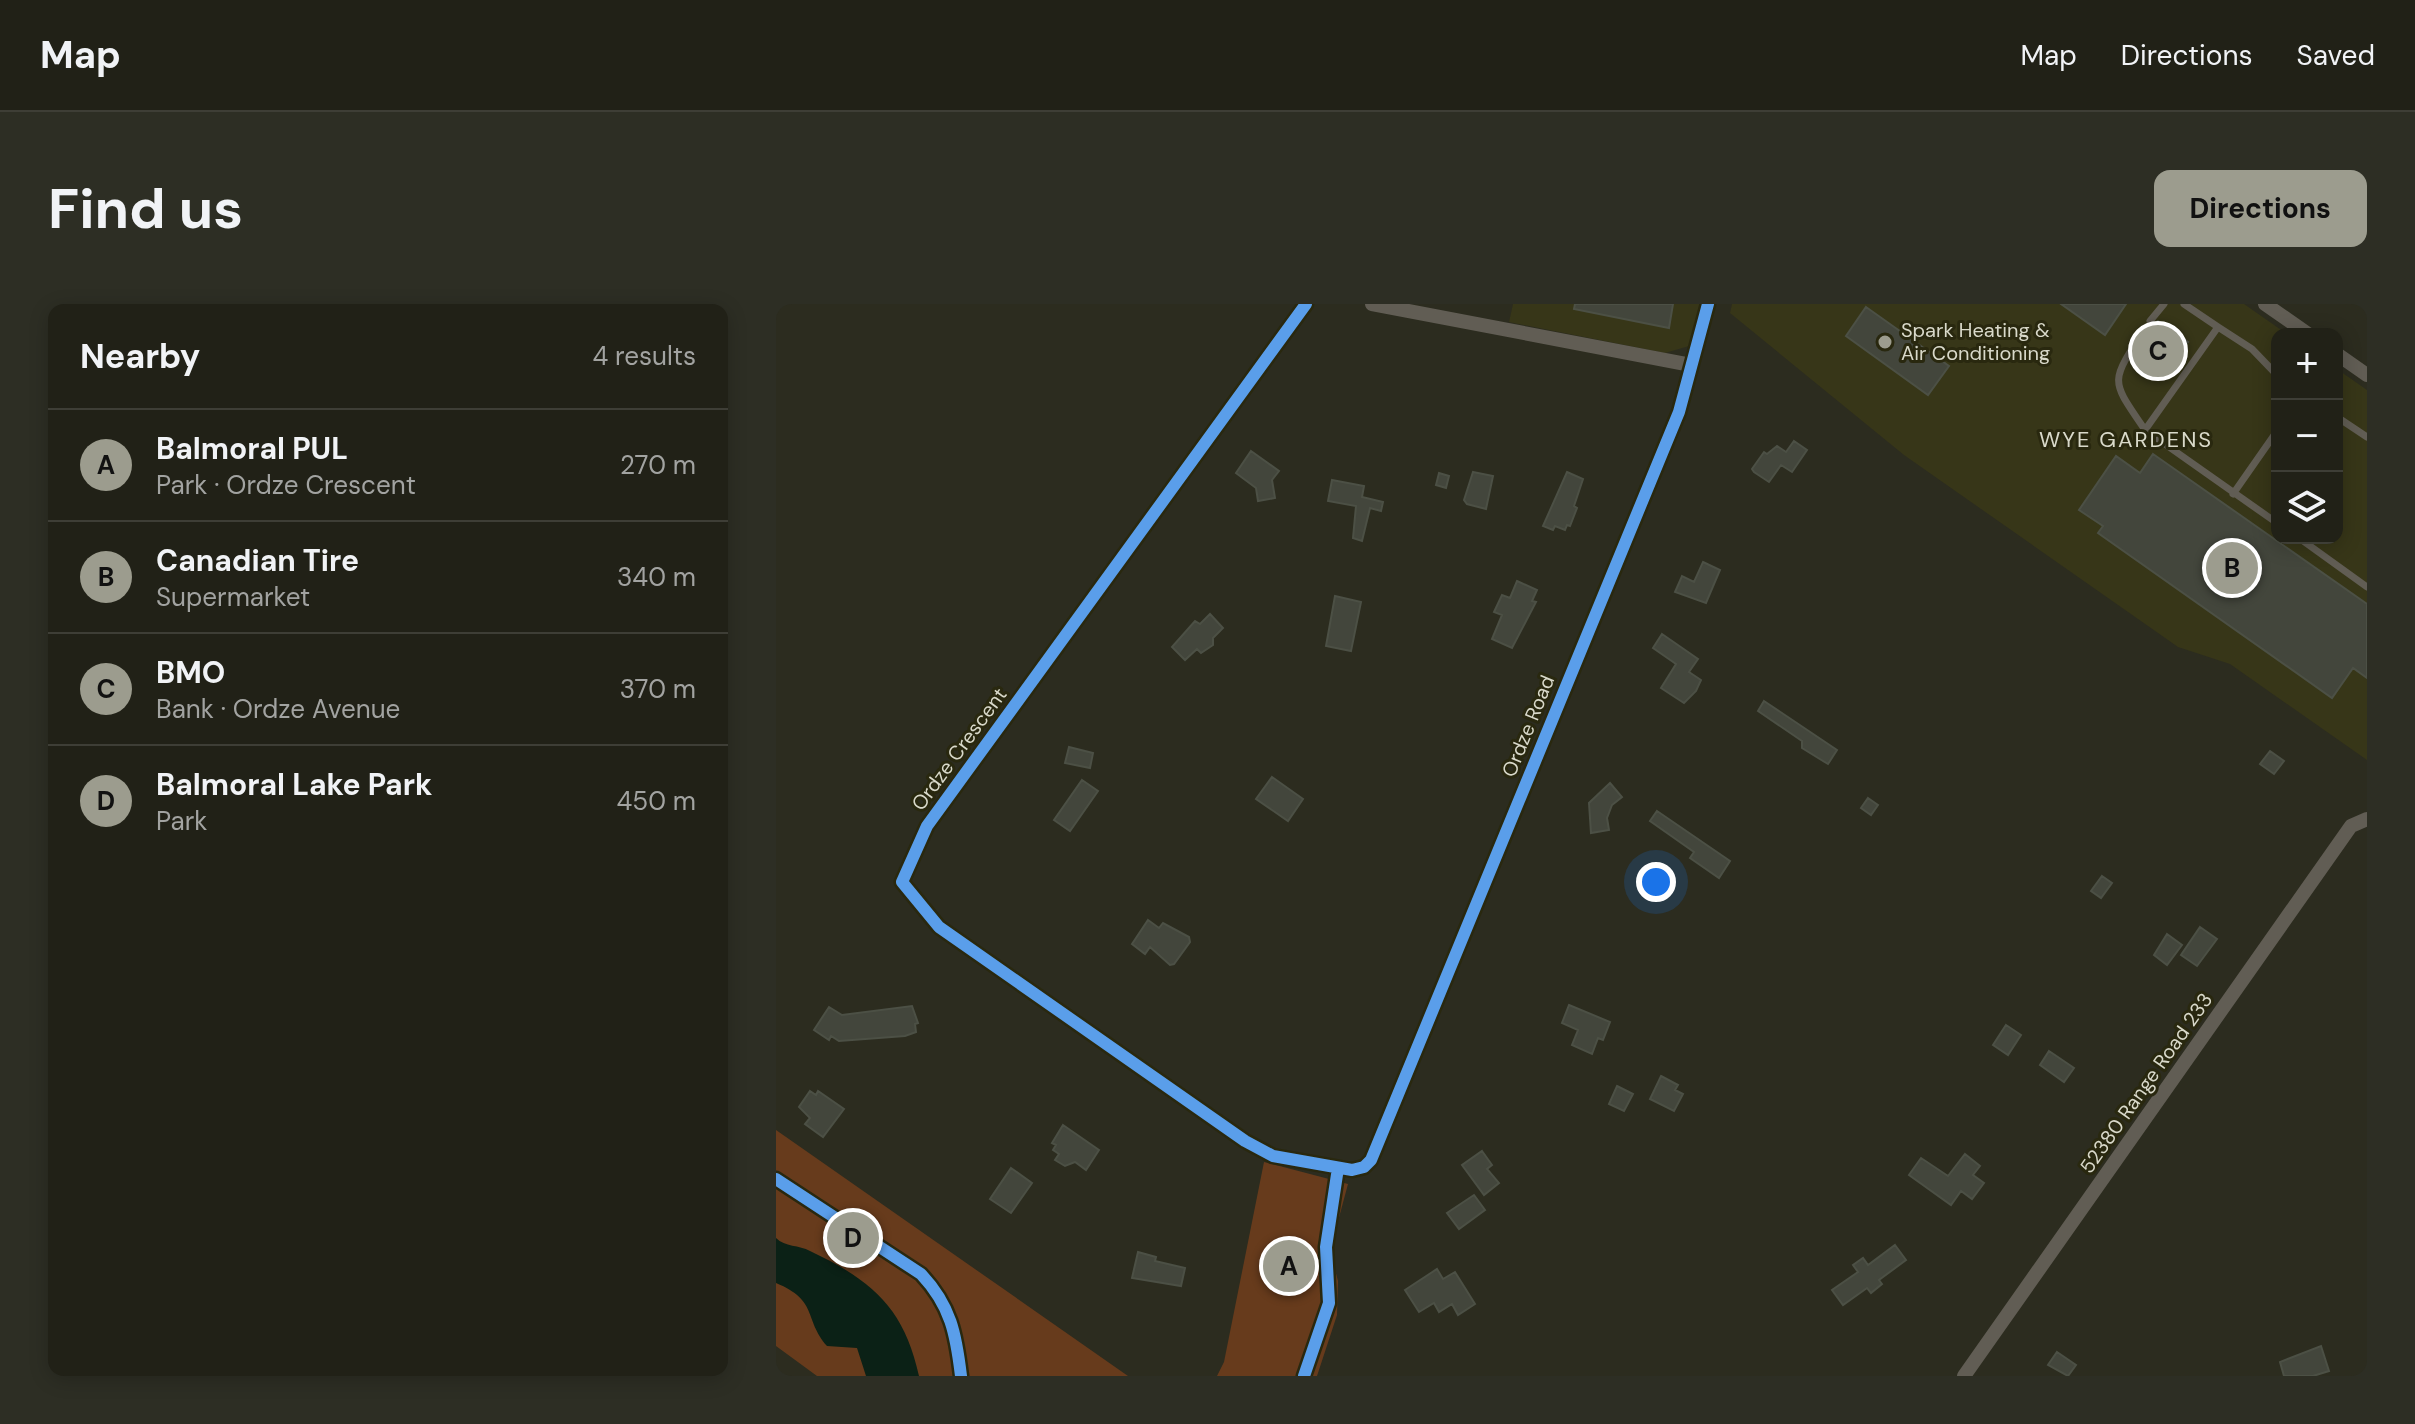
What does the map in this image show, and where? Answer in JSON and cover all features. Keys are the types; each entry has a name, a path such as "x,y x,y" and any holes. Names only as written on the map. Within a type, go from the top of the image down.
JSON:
{"street":[{"name":"Ordze Crescent","path":"1306,304 927,826 902,882 939,927 1245,1141 1273,1156 1329,1167 1352,1170 1364,1167 1371,1160"},
{"path":"1372,304 1691,365"},
{"name":"Ordze Road","path":"1371,1160 1679,412 1708,304"},
{"path":"2265,304 2299,328"},
{"path":"2343,358 2367,375"},
{"name":"52380 Range Road 233","path":"1964,1376 2351,826 2367,819"}],"lane":[{"path":"2150,321 2164,304"},
{"path":"2184,304 2252,349 2271,369"},
{"path":"2145,430 2218,327"},
{"path":"2144,331 2118,369 2117,389 2145,430 2271,519"},
{"path":"2343,421 2367,437"},
{"path":"2233,494 2271,440"},
{"path":"2307,544 2367,587"}],"shaded area":[{"path":"1513,304 1703,304 1689,346 1665,353 1509,322"},
{"path":"1732,304 2244,304 2278,328 2271,328 2271,544 2343,544 2343,373 2367,390 2367,760 2230,664 2178,647 1904,455 1730,313"},
{"path":"776,1130 1128,1376 817,1376 776,1346"},
{"path":"1264,1162 1348,1184 1330,1251 1338,1281 1337,1315 1317,1376 1217,1376 1224,1362"},
{"path":"776,1238 832,1262 882,1298 904,1331 919,1376 866,1376 857,1348 827,1346 805,1303 776,1283"}],"building":[{"path":"1575,304 1673,304 1669,328 1574,309"},
{"path":"2061,304 2126,304 2105,335"},
{"name":"Spark Heating & Air Conditioning","path":"1866,307 1949,366 1928,395 1846,336"},
{"path":"2158,321 2188,342 2158,380 2132,362 2149,335 2149,327"},
{"path":"1794,441 1807,450 1792,472 1781,465 1769,482 1754,472 1752,469 1764,452 1767,454 1777,446 1786,452"},
{"path":"1251,451 1279,471 1272,480 1275,498 1258,501 1256,488 1236,473"},
{"path":"2153,454 2271,537 2271,544 2281,544 2367,604 2367,678 2353,668 2332,698 2098,533 2103,526 2079,510 2116,456 2140,473"},
{"path":"1473,472 1493,476 1486,509 1467,504 1464,500"},
{"path":"1567,472 1583,479 1574,506 1577,508 1570,526 1567,525 1565,530 1555,526 1553,530 1543,526"},
{"path":"1439,473 1449,476 1446,488 1436,485"},
{"path":"1332,480 1364,486 1362,497 1383,502 1381,511 1370,508 1362,541 1353,538 1356,506 1328,501"},
{"path":"1703,562 1720,570 1706,603 1675,592 1682,576 1694,582"},
{"path":"1517,581 1537,590 1532,601 1536,602 1512,648 1492,639 1502,615 1494,612 1502,595 1510,598"},
{"path":"1335,596 1361,602 1351,651 1326,646"},
{"path":"1210,614 1223,628 1213,638 1213,645 1201,653 1197,649 1185,660 1172,647 1195,621 1200,624"},
{"path":"1662,634 1698,659 1689,672 1701,680 1696,691 1684,703 1661,688 1676,664 1653,648"},
{"path":"1764,701 1837,750 1828,764 1802,748 1802,741 1758,711"},
{"path":"1069,747 1093,753 1090,768 1065,763"},
{"path":"2270,751 2284,761 2274,774 2260,764"},
{"path":"1272,777 1303,799 1288,821 1256,799"},
{"path":"1082,780 1098,791 1070,831 1054,820"},
{"path":"1610,783 1622,797 1612,805 1607,818 1609,830 1591,833 1589,803"},
{"path":"1868,798 1878,805 1871,815 1861,808"},
{"path":"1657,811 1730,861 1719,878 1690,858 1694,852 1650,821"},
{"path":"2102,876 2112,883 2101,898 2091,891"},
{"path":"1148,920 1159,928 1163,923 1189,937 1190,942 1174,964 1170,965 1150,947 1145,954 1132,944"},
{"path":"2200,927 2217,939 2197,966 2181,955"},
{"path":"2167,934 2182,945 2167,965 2154,955"},
{"path":"1569,1005 1610,1022 1603,1040 1598,1038 1592,1054 1572,1045 1578,1030 1562,1023"},
{"path":"912,1006 918,1023 915,1024 916,1032 905,1036 839,1041 831,1036 829,1040 814,1030 829,1007 842,1015"},
{"path":"2006,1025 2021,1035 2008,1055 1993,1045"},
{"path":"2049,1051 2074,1068 2064,1082 2040,1065"},
{"path":"1661,1076 1678,1085 1675,1090 1683,1094 1674,1111 1650,1099"},
{"path":"1617,1086 1633,1094 1624,1111 1609,1104"},
{"path":"810,1091 816,1095 818,1091 844,1109 823,1137 805,1124 810,1118 799,1107"},
{"path":"1063,1125 1099,1150 1086,1170 1075,1162 1065,1166 1055,1160 1059,1154 1053,1150 1056,1145 1052,1143"},
{"path":"1482,1151 1492,1165 1487,1169 1499,1183 1484,1195 1462,1165"},
{"path":"1965,1154 1980,1166 1973,1175 1984,1183 1972,1199 1961,1191 1951,1205 1909,1175 1921,1158 1948,1176"},
{"path":"1011,1168 1032,1183 1011,1213 990,1199"},
{"path":"1474,1195 1485,1210 1459,1229 1447,1213"},
{"path":"1895,1245 1906,1260 1879,1280 1882,1284 1871,1293 1867,1288 1843,1305 1832,1290 1858,1272 1853,1265 1863,1258 1868,1265"},
{"path":"1138,1252 1156,1257 1155,1261 1185,1268 1181,1286 1132,1278"},
{"path":"1437,1269 1443,1279 1455,1272 1475,1304 1458,1315 1452,1304 1439,1312 1434,1303 1419,1312 1405,1290"},
{"path":"2321,1346 2329,1371 2313,1376 2284,1376 2280,1362"},
{"path":"2057,1352 2076,1365 2068,1376 2048,1365"}],"cycle path":[{"path":"1306,304 927,826 902,882 939,927 1245,1141 1273,1156 1352,1170 1364,1167 1371,1160 1679,412 1708,304"},
{"path":"1304,1376 1329,1303 1326,1247 1338,1168"},
{"path":"776,1179 921,1274 946,1309 957,1347 961,1376"}],"place":[{"name":"Spark Heating & Air Conditioning","path":"1885,342"},
{"name":"BMO","path":"2158,351"},
{"name":"Canadian Tire","path":"2232,568"},
{"name":"Balmoral Lake Park","path":"853,1238"},
{"name":"Balmoral PUL","path":"1289,1266"}],"district":[{"name":"WYE GARDENS","path":"2126,439"}]}
